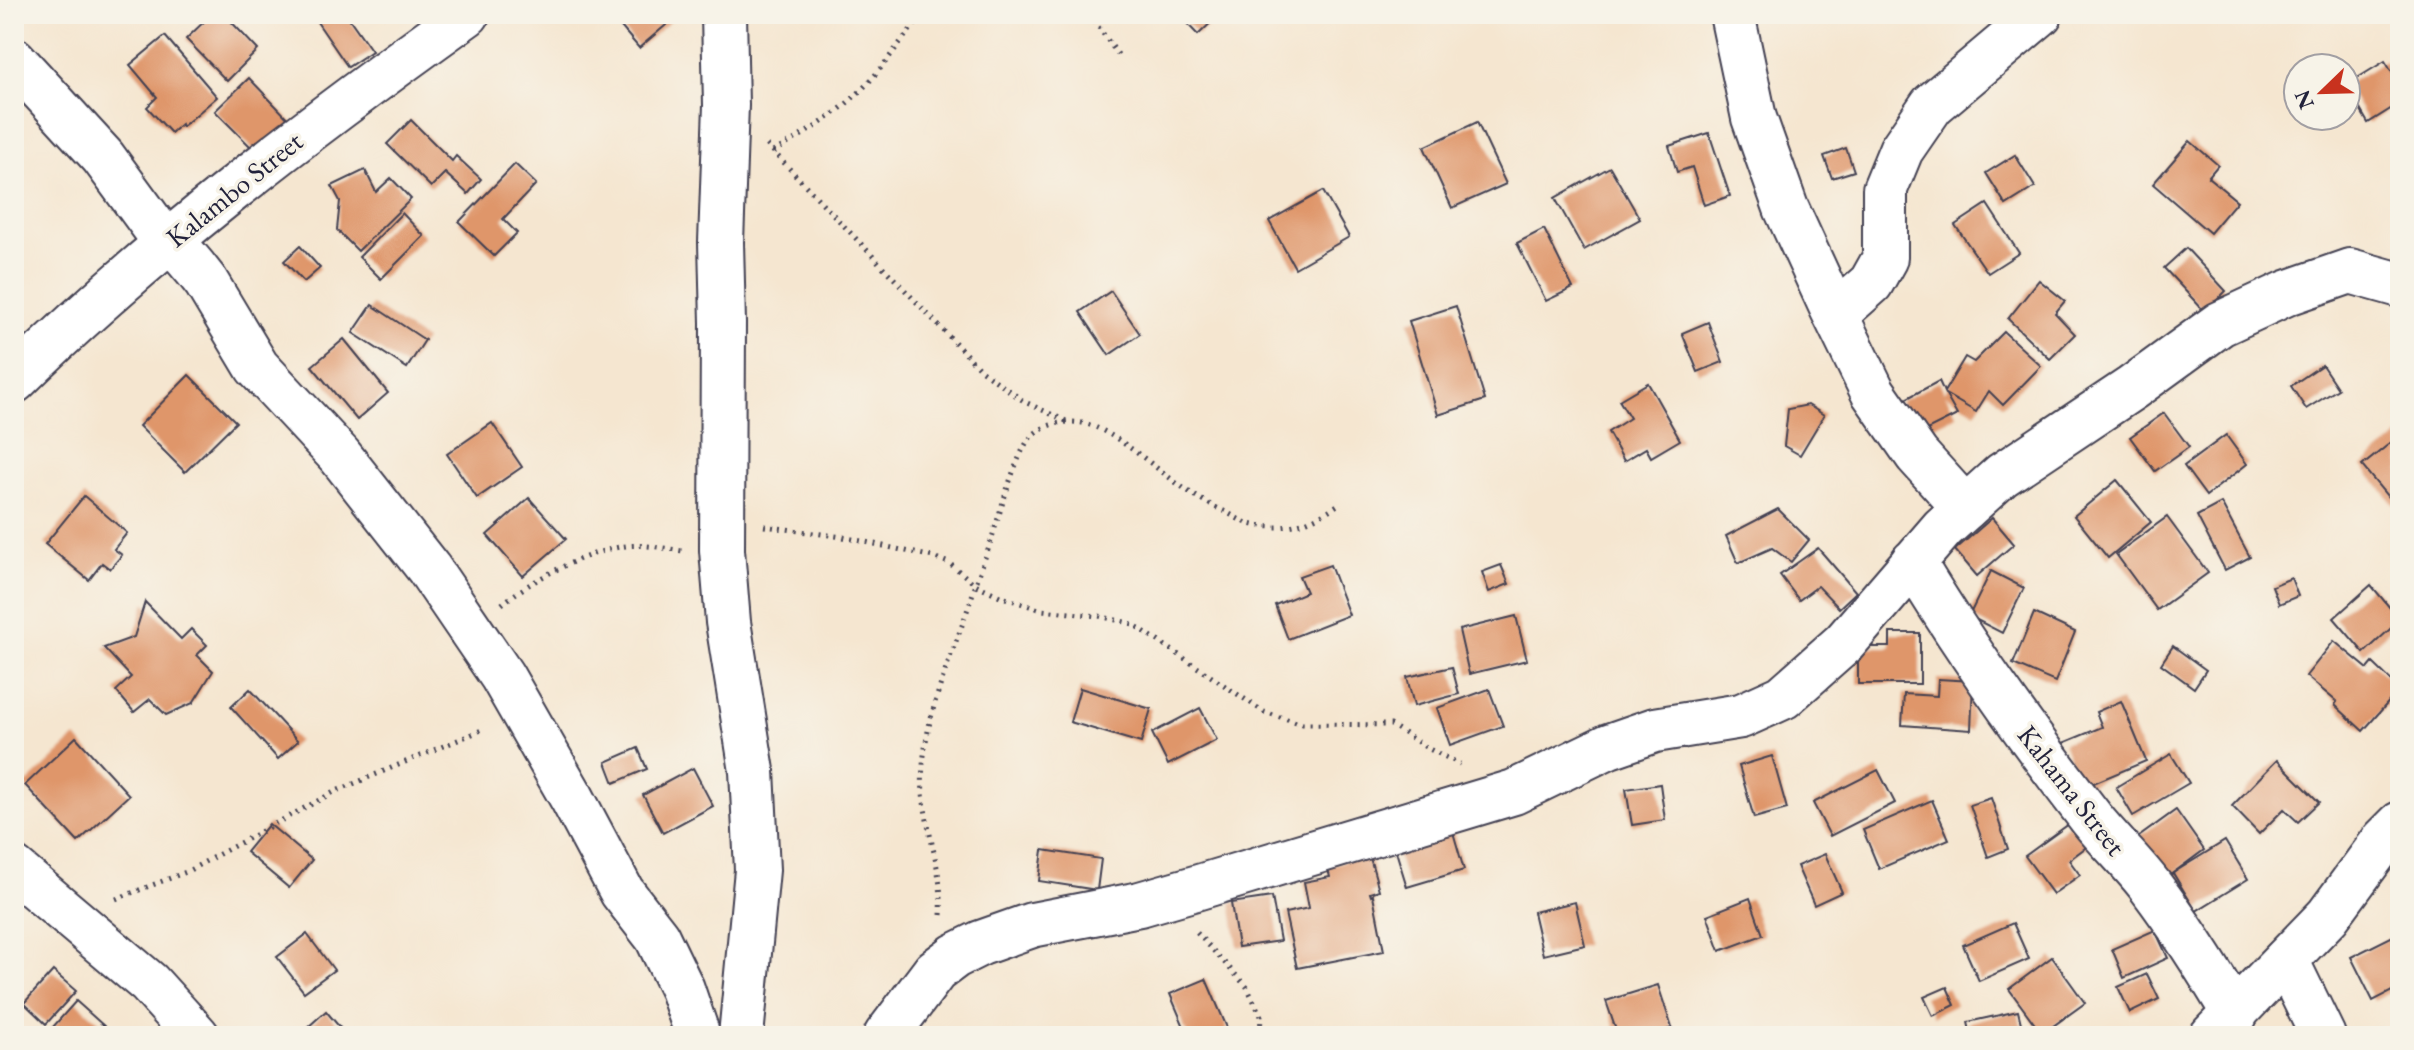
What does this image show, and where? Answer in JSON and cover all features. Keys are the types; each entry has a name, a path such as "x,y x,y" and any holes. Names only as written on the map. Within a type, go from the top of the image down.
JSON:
{"street":[{"name":"Kalambo Street","path":"14,381 166,243 336,108 467,14"},
{"path":"724,14 722,535 728,622 752,771 756,829 755,911 741,1036"},
{"path":"1732,14 1754,118 1786,208 1873,392 1917,455 1965,508"},
{"path":"1836,314 1871,283 1885,258 1885,189 1901,150 1932,105 2040,14"},
{"path":"14,60 103,157 166,243 184,255 201,275 257,367 340,456 391,517 471,630 523,712 622,892 657,937 682,989 698,1036"},
{"path":"886,1036 935,971 955,956 981,943 1032,925 1140,904 1514,792 1609,746 1655,730 1741,716 1783,697 1844,643 1913,562 2002,475 2132,388 2220,324 2287,293 2350,271 2400,285"},
{"name":"Kahama Street","path":"1913,562 1955,633 2003,702 2094,821 2150,885 2209,970 2224,1026"},
{"name":"Kahama Street","path":"2224,1026 2328,916 2384,840 2400,824"},
{"path":"14,869 149,983 197,1036"},
{"path":"2286,960 2323,1036"}],"path":[{"path":"773,152 817,127 866,86 897,44 925,14"},
{"path":"1089,14 1119,56"},
{"path":"726,105 982,371 1025,402 1068,422"},
{"path":"935,971 932,953 942,899 927,817 922,768 928,728 939,683 959,635 1026,443 1033,434 1047,426 1085,423 1119,441 1198,498 1251,525 1282,527 1311,522 1339,504"},
{"path":"471,630 507,600 546,574 623,546 647,545 696,554 722,535 770,528 843,537 942,559 975,584 1042,610 1099,616 1133,624 1264,712 1303,724 1391,725 1427,748 1514,792"},
{"path":"70,917 186,872 334,792 523,712"},
{"path":"1140,904 1187,923 1247,987 1261,1016 1260,1036"}],"building":[{"path":"212,14 224,14 258,50 227,81 186,39"},
{"path":"321,14 346,14 372,51 348,67 315,19"},
{"path":"610,14 679,14 639,48"},
{"path":"1178,14 1220,14 1198,35"},
{"path":"165,36 217,97 171,133 147,107 157,97 130,65"},
{"path":"2385,61 2400,85 2400,103 2368,123 2362,113 2362,75"},
{"path":"249,78 295,126 262,158 215,111"},
{"path":"411,120 452,161 456,156 481,179 468,194 445,173 431,187 387,144"},
{"path":"1477,122 1506,184 1452,208 1424,147"},
{"path":"1709,133 1730,196 1704,205 1692,167 1677,172 1669,146"},
{"path":"2190,141 2218,165 2208,177 2237,201 2210,233 2153,184"},
{"path":"1846,148 1854,171 1832,178 1824,156"},
{"path":"2015,155 2035,187 2006,205 1986,173"},
{"path":"515,164 536,184 503,219 517,233 494,256 459,222"},
{"path":"1610,167 1640,219 1584,250 1555,198"},
{"path":"365,170 376,192 391,178 411,199 358,251 337,230 340,201 332,186"},
{"path":"1323,191 1349,237 1295,268 1269,221"},
{"path":"1987,204 2019,253 1988,273 1955,225"},
{"path":"402,213 424,236 381,279 359,257"},
{"path":"1544,229 1573,288 1546,301 1517,243"},
{"path":"300,246 320,268 304,282 284,261"},
{"path":"2186,248 2226,291 2205,312 2164,268"},
{"path":"2039,280 2065,301 2055,313 2075,334 2050,359 2008,319"},
{"path":"1111,291 1140,334 1109,355 1080,312"},
{"path":"372,305 425,340 407,368 353,333"},
{"path":"1456,306 1485,400 1438,415 1409,321"},
{"path":"1708,322 1723,362 1698,372 1682,333"},
{"path":"2004,332 2041,366 2003,405 1989,391 1976,412 1945,394 1957,415 1917,435 1900,402 1939,381 1944,392 1965,357 1974,362"},
{"path":"344,339 388,393 357,420 312,366"},
{"path":"2322,365 2338,389 2306,409 2291,386"},
{"path":"189,375 236,422 185,472 139,426"},
{"path":"1648,383 1680,440 1651,457 1646,448 1624,461 1608,432 1630,418 1619,400"},
{"path":"1808,405 1824,415 1800,455 1784,446 1788,409"},
{"path":"2164,413 2189,447 2155,471 2130,437"},
{"path":"492,423 522,467 477,498 447,454"},
{"path":"2226,435 2247,464 2206,496 2184,466"},
{"path":"2400,435 2400,506 2397,508 2362,466"},
{"path":"2117,480 2151,522 2108,558 2074,516"},
{"path":"84,496 127,533 114,549 122,555 110,569 102,563 89,580 45,544"},
{"path":"529,498 566,539 523,576 487,535"},
{"path":"2221,503 2250,557 2225,570 2197,516"},
{"path":"1778,509 1809,540 1791,562 1772,548 1738,563 1726,536"},
{"path":"2167,517 2208,573 2157,610 2116,554"},
{"path":"1992,518 2014,544 1977,576 1955,550"},
{"path":"1818,548 1856,592 1839,608 1818,586 1799,600 1780,575"},
{"path":"1330,565 1349,615 1288,639 1275,605 1306,592 1299,576"},
{"path":"1501,565 1509,584 1489,592 1482,572"},
{"path":"1991,571 2024,588 2002,633 1969,616"},
{"path":"2291,578 2298,596 2279,604 2272,586"},
{"path":"2371,585 2400,620 2364,653 2334,618"},
{"path":"145,602 181,639 191,629 207,645 197,655 213,671 193,703 166,715 150,699 134,712 116,691 131,677 104,648 134,637"},
{"path":"2034,613 2075,632 2055,682 2013,664"},
{"path":"1516,616 1527,660 1469,674 1459,630"},
{"path":"1890,633 1920,633 1920,684 1858,684 1858,647 1890,647"},
{"path":"2334,641 2368,669 2373,663 2400,689 2363,731 2335,705 2337,702 2306,676"},
{"path":"2173,646 2206,670 2194,688 2161,664"},
{"path":"1452,667 1459,694 1414,706 1407,677"},
{"path":"1938,679 1973,681 1971,730 1902,725 1904,694 1937,696"},
{"path":"1080,688 1151,709 1141,743 1070,722"},
{"path":"250,689 298,741 278,759 231,707"},
{"path":"1489,689 1503,726 1450,745 1437,708"},
{"path":"2121,701 2146,761 2082,788 2063,743 2102,727 2096,712"},
{"path":"1200,708 1217,740 1168,765 1152,733"},
{"path":"76,737 129,795 78,842 25,785"},
{"path":"638,748 647,769 614,783 606,762"},
{"path":"2171,754 2189,783 2133,816 2116,787"},
{"path":"1772,756 1787,809 1754,818 1739,766"},
{"path":"2277,760 2319,802 2298,822 2284,809 2259,834 2232,806"},
{"path":"693,768 713,806 663,833 643,795"},
{"path":"1878,770 1895,803 1830,836 1813,803"},
{"path":"1660,784 1665,820 1632,825 1626,789"},
{"path":"1991,798 2008,849 1988,857 1970,805"},
{"path":"1932,800 1949,839 1879,869 1863,830"},
{"path":"2176,810 2204,850 2158,884 2129,844"},
{"path":"2076,819 2093,842 2069,860 2080,875 2053,894 2025,856"},
{"path":"269,824 312,860 289,888 246,852"},
{"path":"1453,832 1464,870 1407,887 1395,848"},
{"path":"2225,841 2248,879 2196,911 2173,873"},
{"path":"1043,850 1101,859 1097,890 1039,881"},
{"path":"1369,854 1379,890 1370,893 1373,895 1384,951 1297,968 1285,913 1309,908 1304,882 1330,877 1327,866"},
{"path":"1825,854 1842,892 1814,905 1797,866"},
{"path":"1272,897 1280,941 1238,947 1231,903"},
{"path":"1750,898 1763,935 1720,951 1707,915"},
{"path":"1575,902 1585,945 1543,955 1533,912"},
{"path":"2013,923 2029,959 1979,981 1963,945"},
{"path":"2155,930 2168,958 2124,978 2112,949"},
{"path":"307,934 334,970 304,992 277,957"},
{"path":"2393,936 2400,949 2400,987 2373,1001 2351,957"},
{"path":"2052,957 2085,1003 2042,1034 2009,989"},
{"path":"53,971 76,991 46,1024 24,1003"},
{"path":"2147,974 2159,999 2130,1013 2118,987"},
{"path":"1206,979 1228,1030 1212,1036 1188,1036 1170,994"},
{"path":"1658,985 1672,1028 1650,1036 1618,1036 1606,1001"},
{"path":"1947,987 1955,1005 1933,1016 1924,997"},
{"path":"76,1001 115,1036 45,1036"},
{"path":"326,1011 347,1036 298,1036"},
{"path":"2018,1011 2024,1036 1971,1036 1968,1022"}]}
